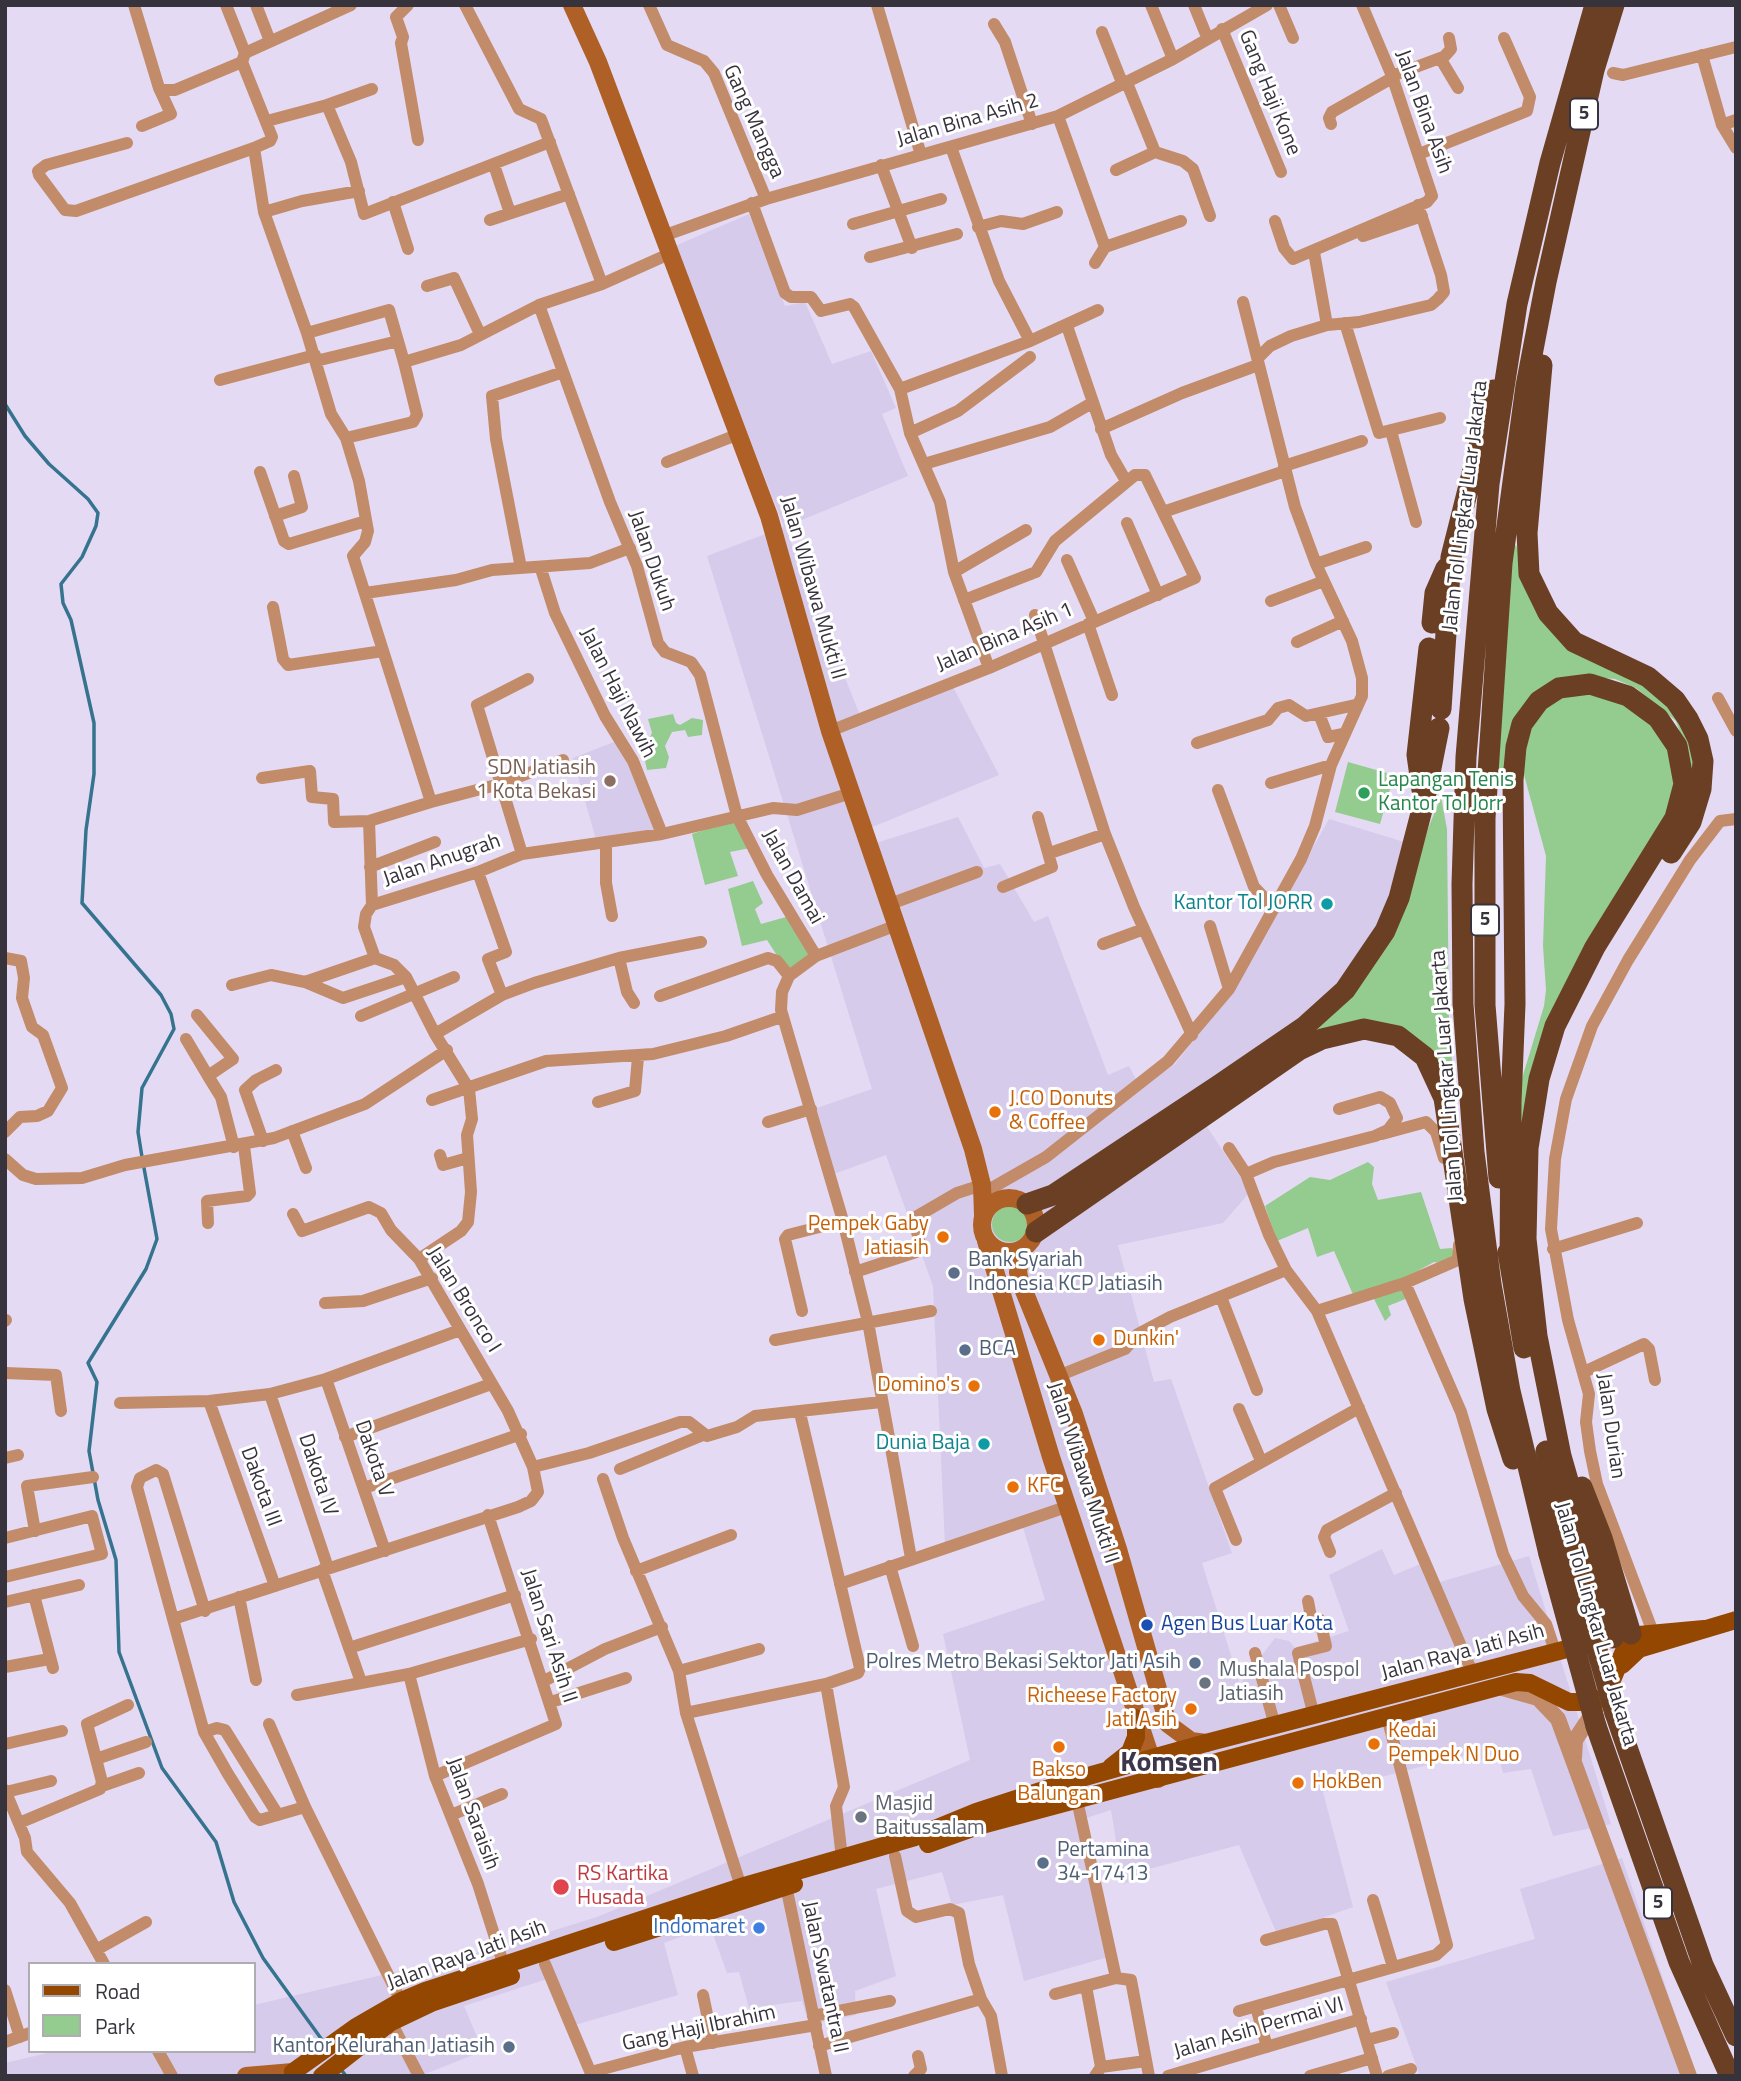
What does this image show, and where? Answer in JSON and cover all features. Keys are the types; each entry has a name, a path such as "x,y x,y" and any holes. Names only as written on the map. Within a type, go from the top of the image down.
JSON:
{"highway":[{"name":"Jalan Tol Lingkar Luar Jakarta","path":"1595,5 1550,163 1517,304 1489,484 1466,757 1463,1004 1474,1152 1491,1284 1510,1391 1540,1522 1559,1555 1703,1965 1736,2036"},
{"name":"Jalan Tol Lingkar Luar Jakarta","path":"1614,5 1594,70 1546,282 1526,386 1502,563 1485,818 1485,1005 1496,1151 1510,1265 1559,1555 1596,1726 1679,1962 1730,2076"},
{"path":"1546,282 1544,351 1527,533 1529,574 1548,613 1574,642 1648,677 1675,700 1698,739 1703,761 1701,789 1691,822 1598,965 1576,1009 1558,1059 1537,1152 1537,1268 1552,1374 1566,1448 1602,1538 1622,1636"},
{"path":"1432,623 1435,593 1451,556 1484,420 1517,304"},
{"path":"1018,1200 1053,1195 1304,1027 1345,990 1385,931 1399,898 1425,798 1440,718 1451,556"},
{"path":"1425,798 1417,755 1429,648"},
{"path":"1510,1265 1511,1102 1516,1004 1513,780 1516,747 1522,724 1539,701 1559,688 1590,684 1628,695 1658,718 1677,746 1684,784 1680,806 1670,828 1595,947 1555,1026 1539,1079 1528,1148 1526,1239 1537,1336 1561,1456 1622,1636"},
{"path":"1036,1231 1299,1050 1322,1039 1364,1029 1384,1032 1409,1042 1425,1057 1444,1098 1474,1298 1497,1409 1512,1459 1540,1522"}],"main road":[{"name":"Jalan Wibawa Mukti II","path":"572,5 598,62 769,516 830,731 897,925 982,1189 983,1216"},
{"path":"982,1189 1018,1200 1033,1212 1036,1231 1022,1249 1002,1252 986,1241 982,1229 983,1216 988,1206 1018,1200"},
{"name":"Jalan Wibawa Mukti II","path":"986,1241 1151,1759"},
{"name":"Jalan Wibawa Mukti II","path":"1022,1249 1018,1272 1020,1281 1058,1376 1118,1549 1168,1724 1184,1737 1206,1742"},
{"path":"1620,1667 1639,1649 1687,1637 1736,1620"},
{"name":"Jalan Raya Jati Asih","path":"332,2058 401,2001 741,1887 915,1838 976,1812 1096,1774 1206,1742 1555,1651 1622,1636 1704,1629"},
{"path":"1610,1705 1620,1667 1622,1636"},
{"path":"1119,1662 1137,1659 1145,1646"},
{"name":"Jalan Raya Jati Asih","path":"294,2074 332,2058 391,2022 431,2003 786,1886 895,1856 978,1826 1516,1682 1530,1683 1575,1704 1610,1705"},
{"path":"1096,1774 1119,1762 1130,1752 1136,1737 1136,1718"},
{"path":"1182,1751 1178,1764 1184,1770 1190,1770"},
{"path":"1151,1759 1158,1779"},
{"path":"246,2076 294,2074"}],"street":[{"path":"134,5 171,114 142,126"},
{"path":"127,143 46,165 38,171 39,175 65,210 76,211 270,141 267,121 226,5"},
{"path":"256,5 270,41"},
{"path":"163,90 175,90 244,58 270,41 351,5"},
{"path":"408,5 396,17 403,37 401,43 418,140"},
{"path":"465,5 519,109 541,119 566,195 602,284"},
{"name":"Gang Mangga","path":"649,5 667,45 704,61 713,73 766,198"},
{"path":"877,5 921,155"},
{"path":"1151,5 1173,59"},
{"path":"1194,5 1207,37"},
{"name":"Jalan Bina Asih 2","path":"663,236 766,198 1058,116 1173,59 1207,37 1267,5"},
{"path":"1279,5 1293,38"},
{"name":"Jalan Bina Asih","path":"1366,7 1433,194 1420,211"},
{"path":"995,24 1009,51 1032,124"},
{"name":"Gang Haji Kone","path":"1222,29 1281,172"},
{"path":"1102,32 1155,152"},
{"path":"1331,124 1329,118 1332,112 1392,77 1443,58 1451,49 1449,38"},
{"path":"1419,154 1527,111 1530,97 1504,38"},
{"path":"1612,73 1623,75 1736,47"},
{"path":"1702,55 1722,125 1736,148"},
{"path":"1443,58 1458,88"},
{"path":"267,121 327,105 372,89"},
{"path":"327,105 351,162 364,214 548,146"},
{"path":"1058,116 1105,247"},
{"path":"1722,125 1736,120"},
{"path":"254,148 264,212 307,333 331,415 346,438 359,481 368,531 365,542 353,556 431,802"},
{"path":"951,148 999,281 1030,341"},
{"path":"1116,170 1155,152 1183,161 1192,169 1210,216"},
{"path":"881,165 912,248"},
{"path":"495,168 510,214"},
{"path":"264,212 302,201 359,191"},
{"path":"490,220 566,195"},
{"path":"853,224 941,199"},
{"path":"393,202 408,249"},
{"path":"752,204 785,293 791,297 811,297 821,311 850,304 854,307 900,389 911,433 940,502 954,572 989,668"},
{"path":"1101,429 1258,362 1283,339 1327,325 1431,305 1444,292 1420,211 1342,236 1321,250 1290,258 1275,221"},
{"path":"978,227 1001,220 1023,224 1057,212"},
{"path":"1095,263 1105,247 1181,221"},
{"path":"870,257 957,234"},
{"path":"1321,250 1327,325"},
{"path":"404,362 461,345 539,305 602,284 669,254"},
{"path":"427,286 454,278 480,334"},
{"path":"855,1272 916,1252 920,1245 914,1218 957,1193 982,1189 1027,1169 1081,1131 1168,1061 1229,989 1315,826 1331,765 1355,705 1362,696 1362,678 1343,621 1316,564 1284,468 1243,302"},
{"name":"Jalan Dukuh","path":"539,305 610,502 630,548 659,643 665,652 691,663 700,675 737,816"},
{"path":"307,333 389,310 417,415 413,422 346,438"},
{"path":"900,389 1030,341 1098,310"},
{"path":"1345,323 1378,431 1382,434 1440,418"},
{"path":"1067,326 1101,429 1125,481"},
{"path":"220,380 398,341"},
{"path":"911,433 958,411 1030,357"},
{"path":"521,568 496,439 492,396 496,392 563,372"},
{"path":"924,464 971,453 1050,427 1092,403"},
{"path":"1391,431 1416,522"},
{"path":"667,462 739,434"},
{"path":"964,600 1036,572 1055,541 1135,475 1145,475 1163,512 1362,441"},
{"path":"260,472 284,541 289,544 366,521"},
{"path":"275,516 302,507 295,476"},
{"name":"Jalan Bina Asih 1","path":"830,731 989,668 1195,578 1163,512"},
{"path":"1127,523 1158,595"},
{"path":"954,572 1026,530"},
{"path":"1316,564 1366,547"},
{"path":"365,593 456,580 492,570 541,569 590,563 630,548"},
{"path":"1066,560 1091,622 1112,695"},
{"name":"Jalan Haji Nawih","path":"541,569 555,613 605,716 633,761 662,834"},
{"path":"1271,601 1324,581"},
{"path":"273,607 283,659 288,666 383,651"},
{"path":"1035,615 1046,642 1105,834 1192,1035"},
{"path":"1297,642 1343,621"},
{"path":"522,854 477,705 528,679"},
{"path":"1718,698 1736,731"},
{"path":"1198,743 1268,720 1278,708 1289,705 1306,716 1355,705"},
{"path":"1319,714 1328,737 1343,734"},
{"path":"262,778 310,771 312,797 333,799 334,822 369,821 500,784 563,760"},
{"path":"1271,783 1331,765"},
{"path":"1218,790 1254,887 1274,908"},
{"name":"Jalan Anugrah","path":"375,958 364,927 366,914 372,905 478,872 522,854 662,834 773,808 797,810 851,793"},
{"name":"Jalan Damai","path":"737,816 773,886 816,956"},
{"path":"1003,887 1052,867 1038,817"},
{"name":"Jalan Durian","path":"1654,1635 1597,1485 1586,1422 1589,1394 1553,1249 1551,1199 1559,1133 1577,1063 1592,1026 1628,960 1696,851 1720,821 1736,819"},
{"path":"369,821 372,905"},
{"path":"1050,853 1105,834"},
{"path":"370,867 435,842"},
{"path":"606,842 606,883 612,916"},
{"path":"478,872 506,952 488,958 502,995"},
{"path":"890,904 977,872"},
{"path":"897,925 816,956 789,976 782,992 781,1017 843,1221 868,1322 911,1558"},
{"path":"1210,926 1229,989"},
{"path":"1103,944 1144,929"},
{"path":"435,1034 502,995 577,968 701,942"},
{"path":"5,958 21,961 25,988 22,998 33,1027 43,1035 62,1088 48,1111 37,1116 20,1117 5,1132"},
{"path":"305,982 375,958 394,965 406,977 435,1034 469,1089 472,1119 467,1135 471,1192 468,1222 461,1231 419,1259"},
{"path":"619,958 627,992 634,1003"},
{"path":"660,996 768,958 777,961 789,976"},
{"path":"232,985 271,975 305,982 343,998 406,977"},
{"path":"361,1016 454,977"},
{"path":"197,1014 237,1064 208,1076"},
{"path":"432,1100 546,1061 603,1055 638,1056 726,1036 781,1017"},
{"path":"186,1039 221,1097 237,1142 250,1193 247,1196 207,1201 208,1223"},
{"path":"5,1160 23,1175 36,1180 82,1178 158,1158 237,1142 263,1141 365,1104 447,1050"},
{"path":"598,1102 635,1090 638,1056"},
{"path":"263,1141 245,1090 256,1080 276,1070"},
{"path":"1339,1110 1375,1097 1386,1099 1396,1118 1382,1134"},
{"path":"768,1122 811,1109"},
{"path":"1245,1174 1274,1162 1426,1122 1432,1125 1451,1185 1458,1260 1405,1283 1317,1311"},
{"path":"292,1131 306,1168"},
{"path":"1229,1148 1245,1174 1286,1270 1317,1311 1473,1674"},
{"path":"440,1155 443,1165 468,1158"},
{"name":"Jalan Bronco I","path":"293,1214 302,1231 369,1208 381,1213 391,1230 419,1259 432,1278 521,1434 533,1466"},
{"path":"802,1311 785,1239 788,1235 843,1221"},
{"path":"1553,1249 1637,1223"},
{"path":"1058,1376 1125,1349 1138,1334 1286,1270"},
{"path":"326,1303 363,1301 432,1278"},
{"path":"1405,1283 1461,1412 1503,1554 1524,1595 1546,1624 1555,1651"},
{"path":"1221,1297 1257,1390"},
{"path":"775,1339 931,1311"},
{"path":"120,1403 209,1401 270,1394 326,1379 460,1329"},
{"path":"1584,1372 1644,1344 1649,1349 1655,1380"},
{"path":"5,1373 56,1375 61,1411"},
{"name":"Dakota V","path":"326,1379 385,1551"},
{"path":"345,1437 491,1384"},
{"name":"Dakota IV","path":"270,1394 362,1682"},
{"name":"Dakota III","path":"209,1401 275,1586"},
{"path":"620,1469 703,1435 737,1427 755,1416 881,1402"},
{"path":"1236,1540 1214,1488 1359,1408"},
{"path":"1240,1409 1261,1461"},
{"path":"685,1713 826,1684 853,1676 860,1668 800,1413"},
{"path":"173,1619 205,1612 239,1597 525,1504 536,1497 533,1466 589,1454 680,1422 691,1423 703,1435"},
{"path":"364,1488 521,1434"},
{"path":"205,1612 163,1474 156,1469 140,1478 137,1487 204,1732 255,1817 264,1820 305,1807"},
{"path":"35,1531 27,1486 93,1477"},
{"path":"604,1479 636,1571 662,1627 678,1671 685,1713 741,1887"},
{"path":"1330,1552 1324,1537 1327,1530 1396,1493"},
{"path":"840,1584 1069,1506"},
{"name":"Jalan Sari Asih II","path":"435,1776 556,1724 531,1639 488,1515"},
{"path":"5,1538 92,1516 102,1554 5,1577"},
{"path":"636,1571 732,1535"},
{"path":"890,1566 913,1646"},
{"path":"5,1602 79,1585"},
{"path":"5,1667 49,1664 34,1595"},
{"path":"349,1648 515,1595"},
{"path":"239,1597 256,1680"},
{"path":"1308,1601 1312,1622 1320,1620 1326,1646 1298,1653 1314,1716"},
{"path":"544,1681 605,1649 662,1627"},
{"path":"297,1695 409,1674 531,1639"},
{"path":"678,1671 760,1649"},
{"path":"1255,1653 1275,1726"},
{"name":"Jalan Saraisih","path":"409,1674 435,1776 478,1884 504,1966"},
{"path":"551,1702 626,1678"},
{"path":"826,1684 844,1787 836,1806 842,1858"},
{"path":"1499,1687 1526,1693 1549,1706 1558,1719 1689,2076"},
{"path":"102,1786 86,1727 88,1722 128,1705"},
{"path":"1576,1774 1575,1740 1610,1705"},
{"path":"1239,2011 1436,1955 1447,1945 1387,1717"},
{"path":"269,1724 305,1807 401,2001"},
{"path":"204,1732 217,1728 225,1730 278,1815"},
{"path":"5,1744 62,1731"},
{"path":"96,1759 146,1742"},
{"path":"19,1824 96,1792 102,1786 139,1773"},
{"path":"51,1781 6,1791 27,1852 69,1903 103,1962"},
{"path":"451,1815 502,1794"},
{"path":"1055,1994 1116,1978 1077,1800"},
{"path":"895,1856 907,1911 916,1917 950,1909 959,1913 969,1964 981,1999 991,2016 1002,2076"},
{"name":"Jalan Swatantra II","path":"786,1886 826,2076"},
{"path":"1373,1900 1393,1967"},
{"path":"96,1950 146,1923"},
{"path":"1266,1940 1332,1924 1377,2076"},
{"path":"545,1964 592,2074"},
{"name":"Jalan Asih Permai VI","path":"1116,1978 1132,1980 1149,2076"},
{"path":"1086,1986 1098,2071 1146,2061"},
{"path":"5,1990 25,2035 5,2042"},
{"path":"703,1995 713,2043"},
{"path":"819,2046 981,1999"},
{"name":"Gang Haji Ibrahim","path":"592,2074 685,2047 713,2043 890,2001"},
{"path":"1256,2007 1267,2047"},
{"name":"Jalan Asih Permai VI","path":"1168,2076 1361,2020"},
{"path":"391,2022 419,2076"},
{"path":"1367,2040 1393,2033"},
{"path":"685,2047 693,2076"},
{"path":"159,2053 172,2076"},
{"path":"914,2076 921,2069 918,2056"},
{"path":"1310,2076 1372,2058"},
{"path":"1388,2076 1411,2069"}],"shaded area":[{"path":"749,214 785,306 805,302 832,364 871,351 896,408 882,414 908,476 785,527 861,718 952,685 999,775 870,828 873,844 958,817 984,868 1000,864 1034,922 1048,916 1108,1075 1129,1066 1140,1087 1175,1064 1231,993 1329,819 1404,842 1383,915 1342,985 1192,1104 1250,1192 1223,1223 1118,1245 1154,1382 1171,1379 1232,1553 1202,1563 1240,1684 1275,1638 1289,1641 1295,1648 1349,1631 1329,1575 1382,1549 1394,1575 1430,1560 1440,1582 1529,1556 1611,1824 1553,1836 1531,1769 1503,1773 1498,1755 1481,1761 1478,1752 1323,1792 1353,1907 1277,1934 1239,1845 1149,1869 1151,1875 1123,1884 1111,1810 1083,1819 1108,1957 1024,1981 1003,1895 952,1905 942,1872 876,1889 896,1976 855,1991 856,2015 809,2025 802,2001 749,2008 739,1972 727,1973 710,1926 664,1943 678,1995 568,2027 547,1979 464,2006 483,2051 420,2076 5,2076 5,2063 48,2053 256,2053 256,2005 497,1948 597,1917 970,1760 943,1634 1045,1600 1021,1521 945,1545 933,1286 886,1155 834,1174 814,1109 872,1089 707,556 784,527 675,246"},
{"name":"SDN Jatiasih 1 Kota Bekasi","path":"619,740 662,834 597,843 573,758"},
{"path":"1622,1858 1696,2076 1420,2076 1386,1982 1535,1939 1520,1889"}],"green space":[{"path":"1516,545 1539,610 1653,686 1693,743 1692,782 1691,764 1676,721 1636,688 1615,679 1593,677 1531,704 1506,787 1497,787 1511,550"},
{"path":"1603,689 1670,734 1677,799 1573,974 1515,1147 1517,1095 1544,1006 1546,990 1543,946 1546,856 1523,771 1528,731 1552,699"},
{"path":"673,714 676,723 680,725 692,718 703,720 702,735 688,737 685,730 672,732 665,746 669,757 666,768 647,770 643,751 652,733 648,719"},
{"name":"Lapangan Tenis Kantor Tol Jorr","path":"1348,762 1394,775 1380,824 1335,812"},
{"path":"1441,797 1447,829 1449,1028 1458,1130 1414,1039 1306,1036 1408,895 1429,826"},
{"path":"736,819 750,848 730,852 738,876 705,885 692,834"},
{"path":"753,881 763,903 755,909 761,924 786,917 810,954 787,971 767,940 742,946 728,889"},
{"path":"1368,1162 1374,1167 1372,1184 1378,1200 1421,1192 1440,1249 1452,1248 1458,1266 1434,1262 1399,1281 1408,1298 1388,1306 1391,1315 1385,1321 1371,1293 1355,1299 1334,1251 1317,1257 1308,1228 1277,1241 1265,1206 1310,1177 1330,1180"},
{"path":"1010,1206 1023,1211 1028,1224 1023,1237 1010,1242 997,1237 992,1224 997,1211"}],"waterway":[{"path":"5,404 25,436 49,464 88,499 98,513 96,526 82,557 61,584 63,603 71,620 94,723 94,774 86,830 82,903 161,995 171,1014 174,1029 142,1088 138,1132 142,1157"},
{"path":"144,1168 157,1239 146,1269 88,1363 97,1382 89,1451 98,1500 116,1560 119,1652 162,1768 216,1842 234,1902 263,1958 325,2044"},
{"path":"340,2068 346,2076"}],"place":[{"name":"SDN Jatiasih 1 Kota Bekasi","path":"610,781"},
{"name":"Lapangan Tenis Kantor Tol Jorr","path":"1364,793"},
{"name":"Kantor Tol JORR","path":"1327,904"},
{"name":"J.CO Donuts & Coffee","path":"995,1112"},
{"name":"Pempek Gaby Jatiasih","path":"943,1237"},
{"name":"Bank Syariah Indonesia KCP Jatiasih","path":"954,1273"},
{"name":"Dunkin'","path":"1099,1340"},
{"name":"BCA","path":"965,1350"},
{"name":"Domino's","path":"974,1386"},
{"name":"Dunia Baja","path":"984,1444"},
{"name":"KFC","path":"1013,1487"},
{"name":"Agen Bus Luar Kota","path":"1147,1625"},
{"name":"Polres Metro Bekasi Sektor Jati Asih","path":"1195,1663"},
{"name":"Mushala Pospol Jatiasih","path":"1205,1683"},
{"name":"Richeese Factory Jati Asih","path":"1191,1709"},
{"name":"Kedai Pempek N Duo","path":"1374,1744"},
{"name":"Bakso Balungan","path":"1059,1747"},
{"name":"HokBen","path":"1298,1783"},
{"name":"Masjid Baitussalam","path":"861,1817"},
{"name":"Pertamina 34-17413","path":"1043,1863"},
{"name":"RS Kartika Husada","path":"561,1887"},
{"name":"Indomaret","path":"759,1928"},
{"name":"Kantor Kelurahan Jatiasih","path":"509,2047"}],"district":[{"name":"Komsen","path":"1169,1764"}]}
